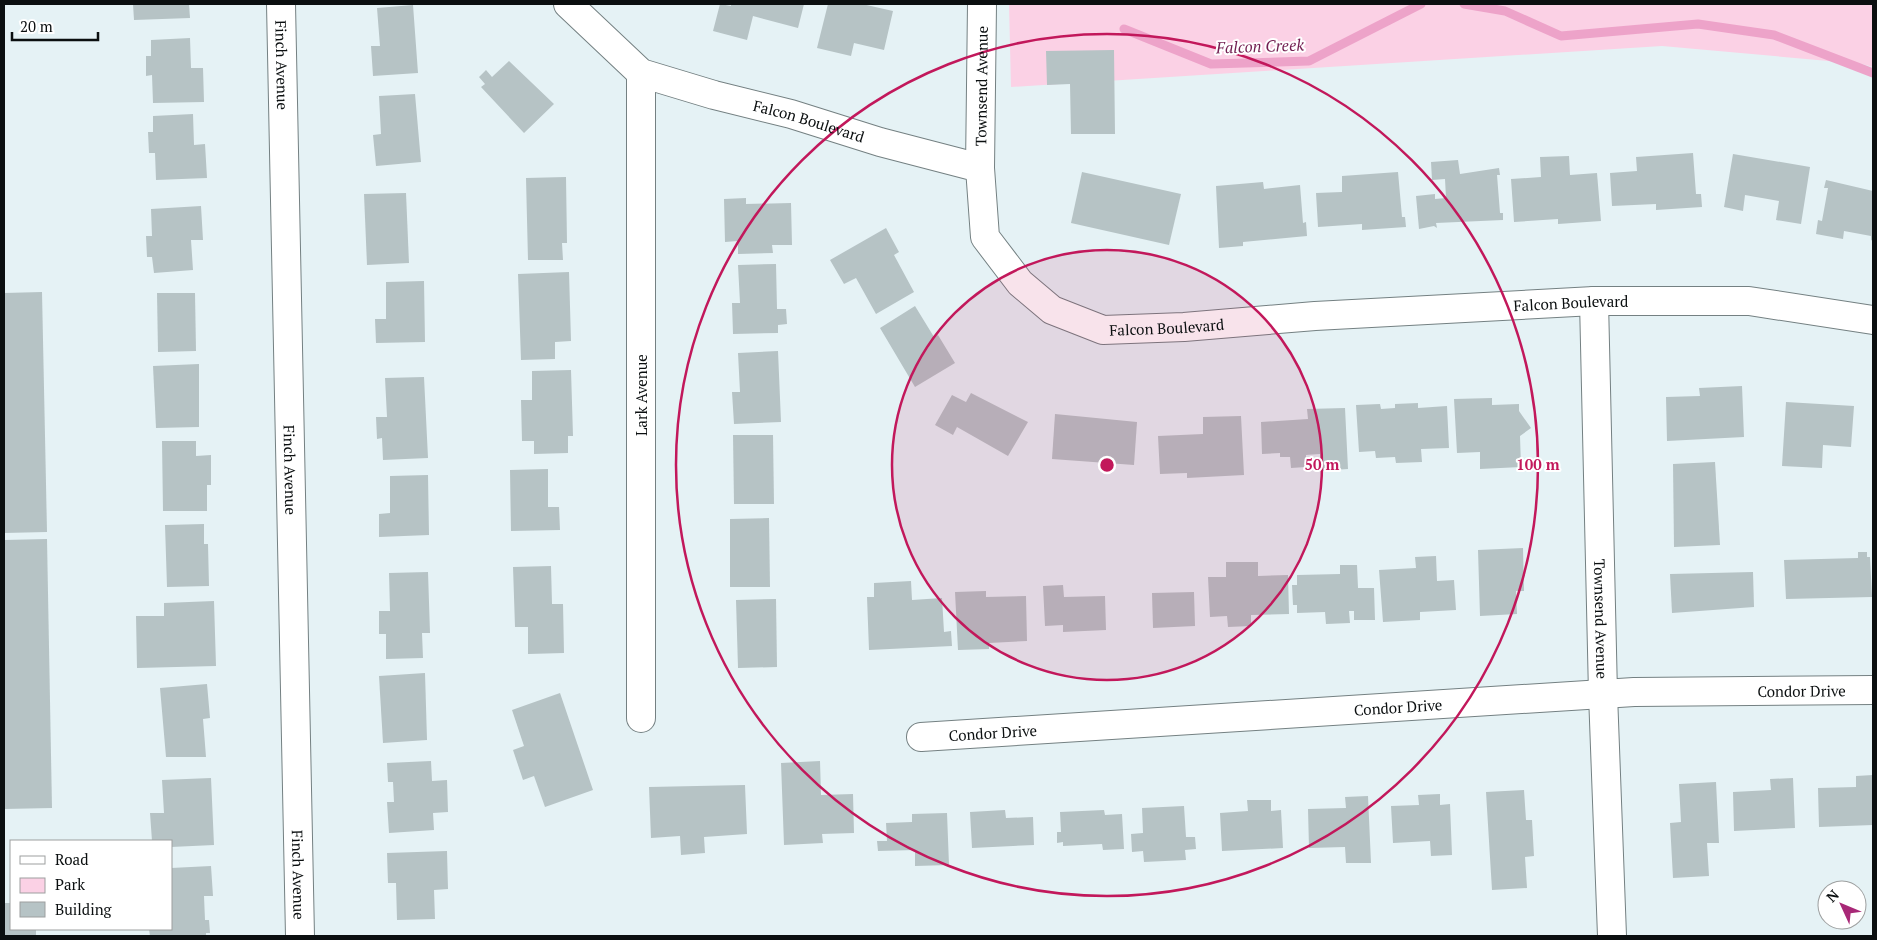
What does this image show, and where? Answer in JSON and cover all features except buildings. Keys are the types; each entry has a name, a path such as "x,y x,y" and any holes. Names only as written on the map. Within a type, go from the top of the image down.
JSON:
{"street":[{"name":"Finch Avenue","path":"281,4 300,936"},
{"name":"Falcon Boulevard","path":"568,4 641,73 714,95 791,114 880,142 980,168 985,237 1020,283 1052,310 1103,330 1184,327 1315,316 1594,301 1749,301 1873,320"},
{"name":"Townsend Avenue","path":"980,168 982,4"},
{"name":"Lark Avenue","path":"641,73 642,718"},
{"name":"Townsend Avenue","path":"1594,301 1603,694 1612,936"},
{"name":"Condor Drive","path":"921,737 1634,692 1873,690"}],"green space":[{"path":"1009,4 1873,4 1873,67 1862,64 1662,46 1011,87"}],"waterway":[{"name":"Falcon Creek","path":"1124,29 1211,64 1309,61 1421,4"},
{"name":"Falcon Creek","path":"1464,4 1505,11 1561,36 1698,24 1774,35 1873,73"}]}
